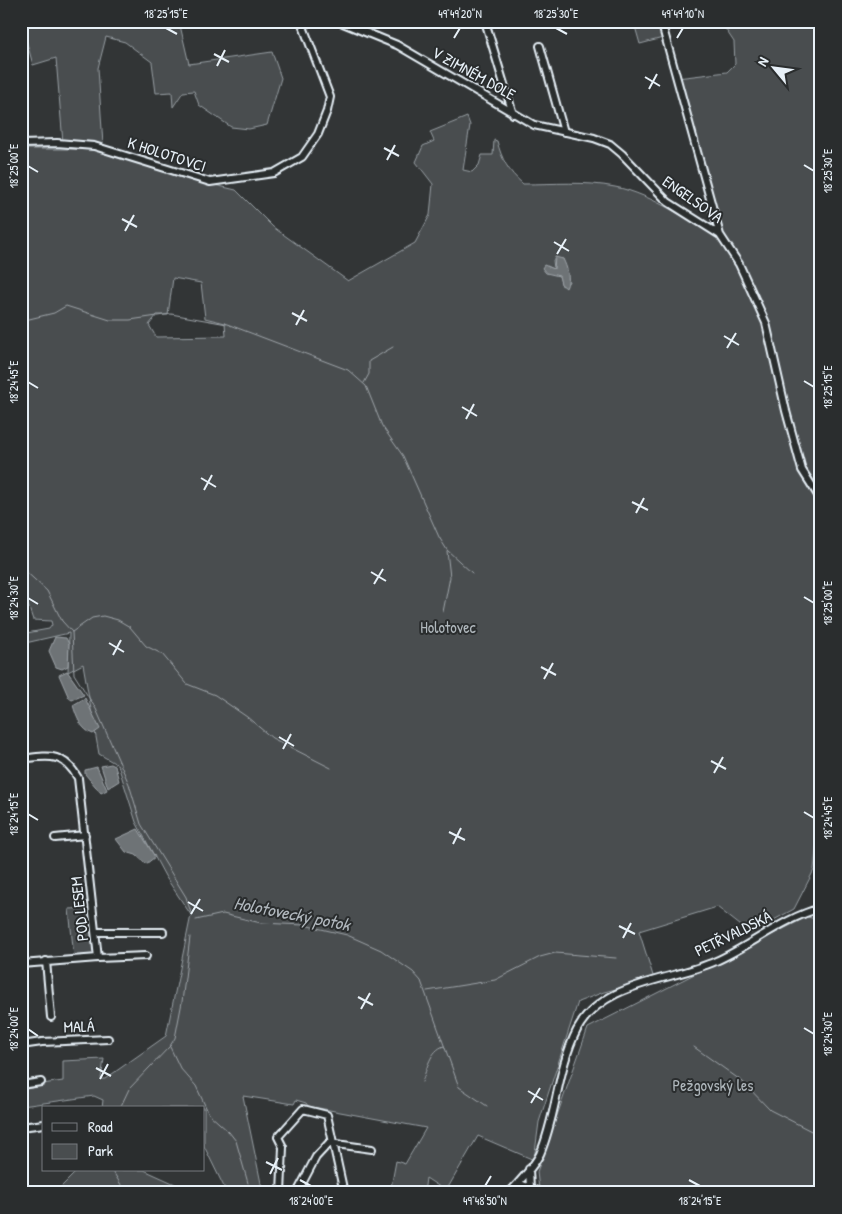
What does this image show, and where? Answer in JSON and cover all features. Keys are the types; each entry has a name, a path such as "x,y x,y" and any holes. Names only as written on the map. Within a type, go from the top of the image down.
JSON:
{"street":[{"name":"K HOLOTOVCI","path":"21,144 57,143 94,146 210,182 274,173 302,157 318,134 327,111 330,96 302,21"},
{"name":"V ZIMNÉM DOLE","path":"338,21 397,45 513,114"},
{"name":"V ZIMNÉM DOLE","path":"485,21 513,114"},
{"path":"661,21 720,235"},
{"path":"540,46 564,132"},
{"name":"ENGELSOVA","path":"513,114 534,125 610,144 668,202 720,235 739,264 766,324 802,470 821,500"},
{"name":"POD LESEM","path":"21,758 58,757 74,772 79,784 98,958 21,964"},
{"path":"55,838 85,835"},
{"name":"PETŘVALDSKÁ","path":"509,1193 539,1155 570,1047 577,1029 590,1012 609,998 656,980 715,962 802,913 821,908"},
{"path":"96,932 163,932"},
{"path":"98,958 146,956"},
{"path":"46,961 50,1017"},
{"name":"MALÁ","path":"21,1045 42,1042 108,1039"},
{"path":"21,1085 41,1082"},
{"path":"281,1193 283,1147 278,1137 303,1109 327,1115 344,1193"},
{"path":"21,1127 42,1124"},
{"path":"297,1193 316,1157 329,1143 372,1149"},
{"path":"529,1169 530,1188"},
{"path":"518,1183 542,1193"}],"green space":[{"path":"21,21 179,21 189,64 272,52 281,78 267,125 249,129 231,127 199,105 194,91 183,92 173,107 172,92 156,93 152,62 125,42 106,37 98,68 103,145 63,143 56,58 33,65"},
{"path":"659,21 663,38 640,44 634,23"},
{"name":"Holotovec","path":"725,21 821,21 821,802 814,870 794,909 750,933 717,907 639,931 654,979 604,992 578,1002 539,1122 534,1160 478,1136 446,1191 426,1178 424,1193 390,1193 396,1161 405,1164 426,1128 308,1106 306,1103 296,1100 294,1104 243,1096 263,1193 227,1193 205,1148 205,1106 102,1106 103,1100 94,1096 22,1106 24,1125 21,1125 21,1087 63,1081 63,1061 104,1059 101,1079 105,1079 166,1036 191,915 165,876 136,822 118,765 99,754 83,664 68,672 69,633 21,644 21,634 49,629 52,625 51,621 33,620 28,605 21,605 21,149 106,149 206,183 236,190 273,227 348,281 415,243 430,215 433,184 416,162 423,146 434,141 430,132 467,117 470,125 463,170 472,172 479,165 482,155 493,155 494,140 497,141 503,160 523,184 569,183 615,187 657,202 725,241 677,78 727,72 735,64 734,42 726,30","holes":["563,259 569,282 562,286 559,276 547,266 554,269 553,260","173,278 201,283 205,318 225,323 226,336 156,337 149,325 157,315 168,315"]},
{"path":"92,908 96,951 93,957 74,957 69,909"},
{"name":"Pežgovský les","path":"807,917 821,920 821,1193 558,1193 539,1189 537,1172 588,1028"},
{"path":"76,1172 148,1172 175,1184 175,1193 59,1193 59,1189"}],"shaded area":[{"path":"555,257 563,259 566,266 568,277 566,288 561,284 559,276 546,273 542,268 544,265 554,269"},
{"path":"55,637 66,638 69,644 68,666 62,669 56,667 49,651"},
{"path":"67,671 84,695 72,700 69,698 59,675"},
{"path":"85,698 100,729 93,734 82,726 73,705"},
{"path":"111,764 115,766 119,781 108,788 101,766"},
{"path":"97,767 107,790 101,793 85,774 85,770"},
{"path":"138,829 155,857 146,864 136,855 126,852 116,839"}],"waterway":[{"path":"21,321 54,313 66,306 110,320 130,320 171,314 227,324 348,370 366,386 382,426 403,456 439,537 447,550 472,573"},
{"path":"364,383 369,374 369,361 393,347"},
{"path":"443,612 450,577 447,551"},
{"name":"Holotovecký potok","path":"21,567 47,591 62,621 72,632 74,674 96,709 129,784 141,824 186,897 192,916"},
{"path":"72,632 92,618 103,616 118,620 130,627 146,646 162,654 187,684 215,695 247,717 272,738 331,768"},
{"name":"Holotovecký potok","path":"196,920 223,914 261,923 304,925 347,935 381,950 413,972 421,981 459,1087 487,1106"},
{"path":"121,1106 129,1089 170,1046 175,1038 182,1002 190,937"},
{"path":"427,991 495,980 540,957 555,953 616,958"},
{"path":"422,1082 427,1066 435,1051 444,1046"},
{"path":"170,1047 180,1068 196,1086 209,1114 236,1141 248,1183"},
{"path":"694,1047 743,1082 770,1110 821,1136"},
{"path":"113,1172 126,1193"}]}
